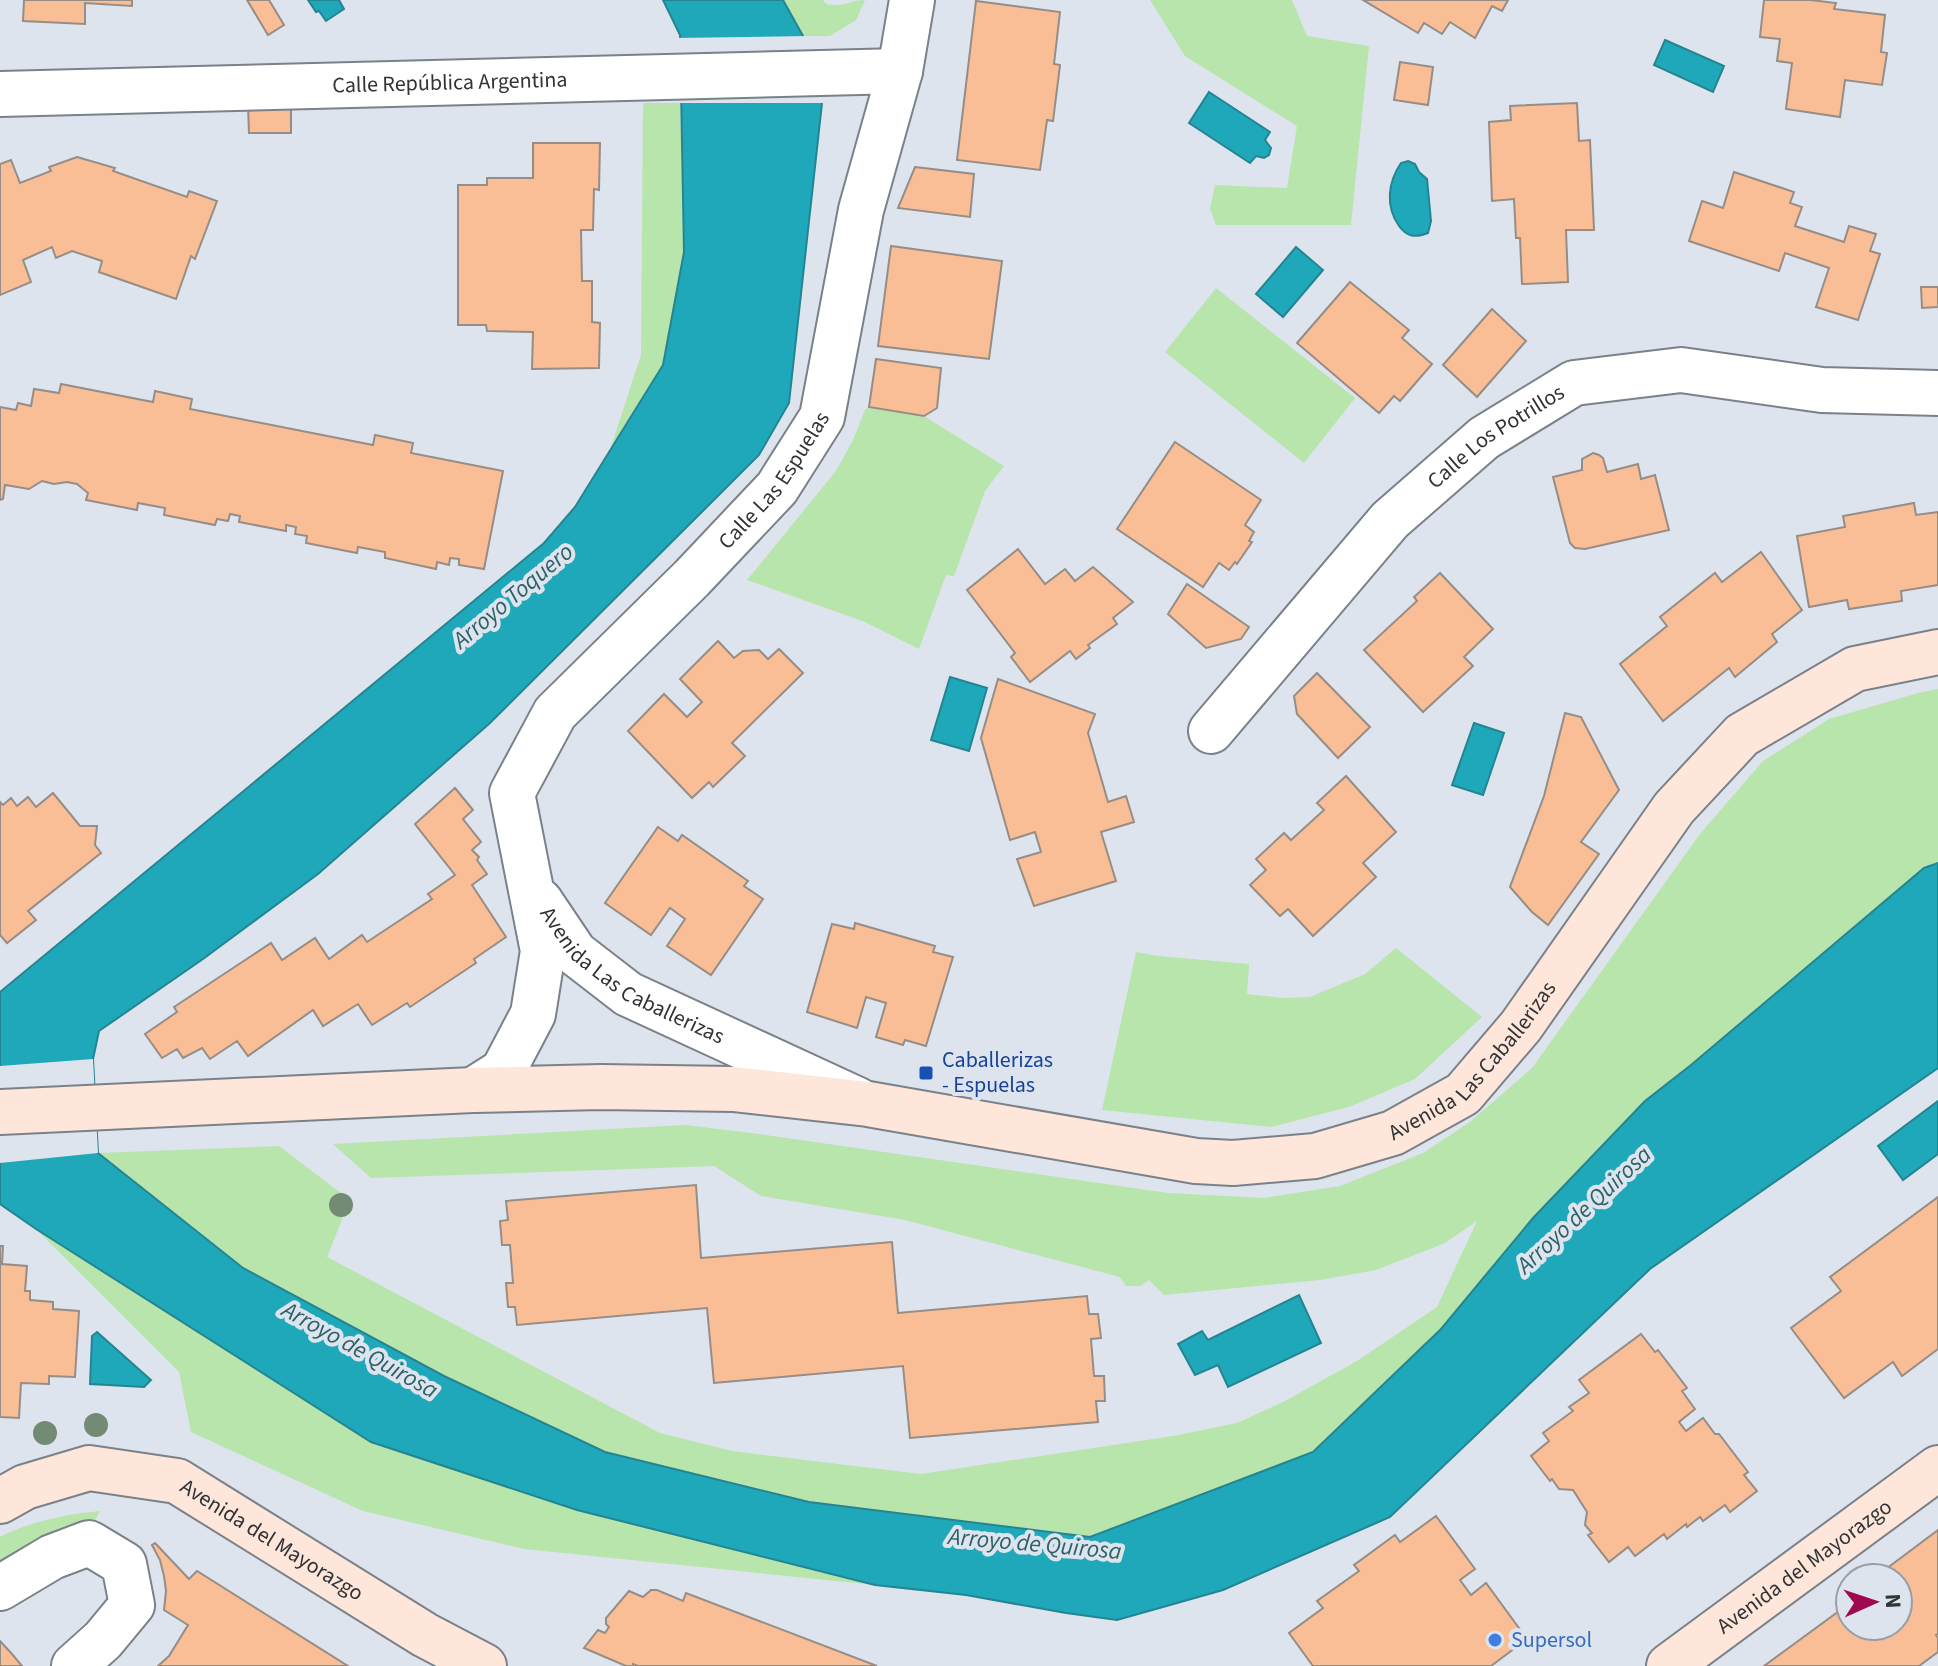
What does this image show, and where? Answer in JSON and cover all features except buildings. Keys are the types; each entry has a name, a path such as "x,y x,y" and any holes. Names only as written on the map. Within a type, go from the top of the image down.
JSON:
{"main road":[{"name":"Avenida Las Caballerizas","path":"0,1112 473,1090 601,1087 733,1089 868,1104 1196,1161 1233,1163 1315,1156 1393,1133 1463,1094 1521,1026 1674,808 1742,735 1855,669 1938,652"},
{"name":"Avenida del Mayorazgo","path":"0,1501 25,1487 89,1468 177,1481 425,1635 484,1666"},
{"name":"Avenida del Mayorazgo","path":"1669,1666 1938,1468"}],"street":[{"name":"Calle Las Espuelas","path":"530,887 512,793 555,713 692,578 777,488 822,417 861,210 900,71 912,0"},
{"name":"Calle República Argentina","path":"0,94 900,71"},
{"name":"Calle Los Potrillos","path":"1211,731 1390,520 1484,438 1574,383 1681,370 1822,390 1938,393"},
{"name":"Avenida Las Caballerizas","path":"473,1090 503,1071 533,1014 543,951 530,887"},
{"name":"Avenida Las Caballerizas","path":"530,887 575,953 628,994 868,1104"},
{"path":"0,1588 52,1557 89,1543 124,1564 132,1605 103,1640 74,1666"}],"green space":[{"path":"783,0 823,0 826,4 838,5 865,0 856,20 830,36 803,36"},
{"path":"1150,0 1292,0 1307,36 1369,46 1351,225 1216,225 1210,209 1215,185 1287,188 1297,126 1185,56"},
{"path":"643,103 680,103 684,252 663,365 609,453 641,355"},
{"path":"1216,288 1355,398 1304,463 1165,352"},
{"path":"869,407 924,416 1004,466 985,491 954,576 946,575 919,649 865,622 747,580 836,471"},
{"path":"1938,689 1938,863 1924,868 1645,1101 1533,1218 1441,1329 1313,1452 1090,1537 809,1502 605,1452 444,1376 243,1268 98,1153 279,1146 350,1200 327,1257 660,1433 732,1451 921,1474 1173,1436 1237,1423 1285,1401 1357,1361 1437,1307 1477,1221 1445,1243 1376,1270 1320,1280 1164,1295 1149,1280 1141,1286 1126,1286 1120,1277 905,1220 761,1196 714,1166 371,1178 333,1144 686,1125 1168,1193 1264,1198 1340,1186 1423,1153 1470,1122 1532,1068 1700,834 1763,761 1829,719"},
{"path":"1396,948 1482,1017 1415,1079 1349,1107 1271,1127 1102,1110 1136,952 1249,964 1247,994 1283,998 1310,997 1365,974"},
{"path":"36,1229 371,1442 577,1510 875,1585 524,1549 363,1511 191,1432 179,1372"},
{"path":"100,1511 92,1526 0,1566 0,1537 48,1520"}],"water":[{"path":"308,0 339,0 344,9 326,21"},
{"path":"663,0 783,0 803,36 822,103 789,403 759,455 490,723 318,874 99,1031 93,1059 98,1153 243,1268 444,1376 605,1452 809,1502 1090,1537 1313,1452 1441,1329 1533,1218 1645,1101 1924,868 1938,863 1938,1068 1650,1269 1390,1517 1223,1590 1117,1620 966,1595 875,1585 577,1510 371,1442 0,1204 0,992 544,543 575,507 663,365 684,252 680,35"},
{"path":"1665,40 1724,66 1713,92 1654,65"},
{"path":"1209,92 1270,132 1265,140 1271,148 1269,155 1264,158 1256,156 1250,163 1189,123"},
{"path":"1408,161 1415,164 1427,179 1431,221 1428,233 1419,236 1402,230 1390,202 1393,178 1401,163"},
{"path":"1296,247 1323,270 1283,317 1256,294"},
{"path":"950,677 987,688 969,751 931,740"},
{"path":"1474,723 1504,733 1483,795 1452,785"},
{"path":"1938,1101 1938,1154 1903,1180 1878,1146"},
{"path":"1299,1295 1321,1343 1228,1387 1218,1365 1195,1375 1178,1344 1202,1331 1208,1340"},
{"path":"97,1332 151,1380 144,1387 90,1384 92,1336"}],"pier":[{"path":"807,36 826,103 676,103 676,38"},
{"path":"93,1059 98,1153 0,1163 0,1066"}],"place":[{"name":"Caballerizas - Espuelas","path":"926,1073"},
{"name":"Supersol","path":"1495,1640"}],"water label":[{"name":"Arroyo Toquero","path":"513,596"},
{"name":"Arroyo de Quirosa","path":"1584,1210"},
{"name":"Arroyo de Quirosa","path":"360,1350"},
{"name":"Arroyo de Quirosa","path":"1035,1544"}]}
